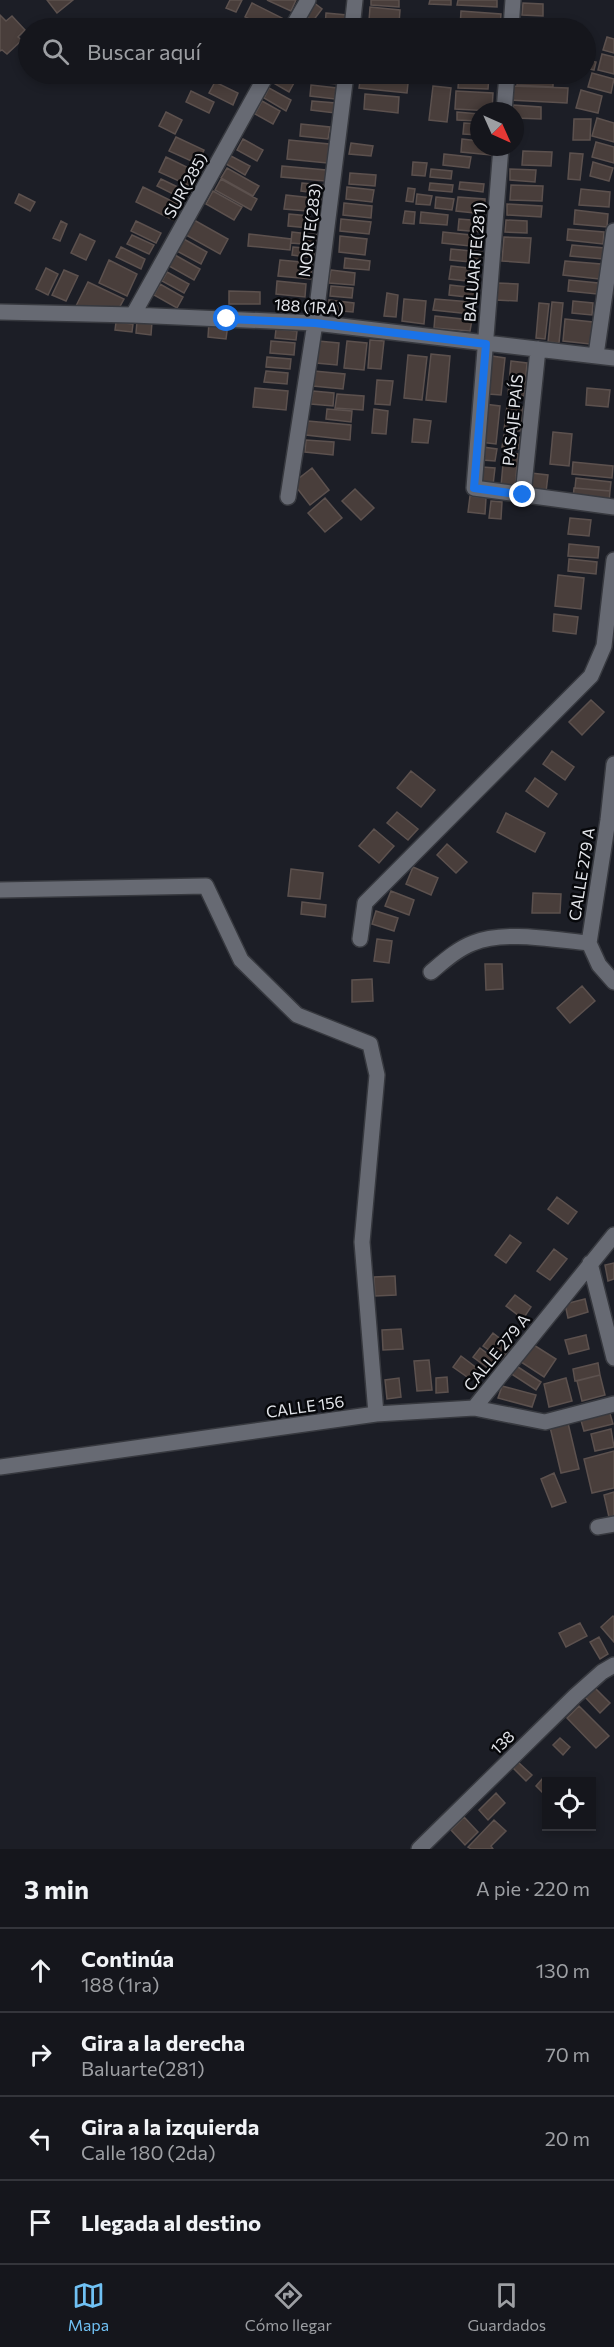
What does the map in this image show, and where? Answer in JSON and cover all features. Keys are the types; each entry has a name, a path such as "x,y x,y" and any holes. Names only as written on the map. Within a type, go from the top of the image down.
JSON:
{"street":[{"path":"298,18 308,0"},
{"path":"353,18 356,0"},
{"path":"512,18 513,0"},
{"name":"SUR(285)","path":"134,315 261,84"},
{"name":"NORTE(283)","path":"288,496 315,323 345,84"},
{"path":"505,102 506,84"},
{"name":"BALUARTE(281)","path":"500,156 474,488 523,495"},
{"path":"596,355 614,231"},
{"name":"188 (1RA)","path":"0,312 315,323 614,358"},
{"name":"PASAJE PAÍS","path":"523,495 538,349"},
{"path":"523,495 614,507"},
{"path":"360,939 365,903 591,676 609,646 614,560"},
{"name":"CALLE 279 A","path":"614,764 608,820 589,943 599,965 614,982"},
{"path":"0,890 206,886 241,960 297,1015 369,1044 377,1075 362,1242 376,1414"},
{"path":"430,972 460,950 473,943 493,938 589,943"},
{"name":"CALLE 279 A","path":"474,1408 614,1235"},
{"path":"590,1263 614,1358"},
{"name":"CALLE 156","path":"0,1467 376,1414 474,1408 544,1422 614,1404"},
{"path":"598,1527 614,1524"},
{"name":"138","path":"419,1849 575,1696 602,1672 614,1665"}],"building":[{"path":"47,0 73,0 57,13"},
{"path":"230,0 242,0 236,12 226,8"},
{"path":"267,0 296,0 291,11"},
{"path":"371,0 399,0 399,7 371,5"},
{"path":"430,0 451,0 451,5 429,4"},
{"path":"458,0 497,0 497,7 457,5"},
{"path":"313,2 322,9 315,18 309,18 303,14"},
{"path":"252,3 282,18 247,18 245,17"},
{"path":"523,3 543,4 543,16 522,15"},
{"path":"370,7 400,10 399,18 369,18"},
{"path":"461,11 501,14 501,18 461,18"},
{"path":"326,13 347,15 347,18 326,18"},
{"path":"0,15 6,21 12,16 18,22 18,44 7,54 0,51"},
{"path":"607,37 614,39 614,53 603,50"},
{"path":"602,54 614,57 614,74 598,70"},
{"path":"596,74 614,79 611,93 588,87 589,84 596,84"},
{"path":"214,84 219,84 238,93 233,105 209,93"},
{"path":"275,84 293,84 289,92"},
{"path":"360,84 408,84 407,93 359,88"},
{"path":"458,84 488,84 488,89 458,88"},
{"path":"553,84 553,87 517,85"},
{"path":"311,85 337,88 335,99 310,96"},
{"path":"433,86 451,88 447,122 429,120"},
{"path":"510,86 568,88 567,103 509,100"},
{"path":"269,88 291,100 286,111 264,98"},
{"path":"581,90 602,96 598,113 576,108"},
{"path":"191,91 214,102 209,113 186,102"},
{"path":"456,91 493,93 492,102 470,102 470,110 455,109"},
{"path":"365,94 399,97 398,113 364,109"},
{"path":"262,101 280,111 273,124 255,114"},
{"path":"312,101 336,103 335,113 311,110"},
{"path":"524,106 541,107 541,119 524,118"},
{"path":"166,112 182,120 175,134 159,126"},
{"path":"457,112 470,113 470,121 457,120"},
{"path":"597,118 614,123 614,142 592,136"},
{"path":"574,119 591,119 590,140 573,140"},
{"path":"464,123 470,123 470,134 463,134"},
{"path":"301,124 330,127 328,139 300,136"},
{"path":"176,137 204,150 198,164 169,151"},
{"path":"243,139 263,150 257,161 237,150"},
{"path":"462,139 470,140 470,153 461,152"},
{"path":"289,140 329,144 327,163 287,159"},
{"path":"596,142 614,147 614,163 592,157"},
{"path":"351,143 373,146 371,156 349,154"},
{"path":"524,151 552,152 551,166 522,165"},
{"path":"570,153 583,154 580,180 568,179"},
{"path":"444,154 471,157 469,168 443,165"},
{"path":"231,156 250,166 245,175 226,164"},
{"path":"166,157 197,172 190,186 159,172"},
{"path":"413,162 427,163 425,176 412,175"},
{"path":"593,162 613,168 609,181 590,176"},
{"path":"282,166 326,170 325,181 281,177"},
{"path":"227,168 259,186 253,196 221,178"},
{"path":"431,169 452,171 451,179 430,177"},
{"path":"510,169 536,170 535,182 510,180"},
{"path":"350,173 376,175 375,186 349,184"},
{"path":"161,179 186,191 183,199 157,186"},
{"path":"221,179 257,199 251,210 215,190"},
{"path":"460,182 484,184 483,192 459,189"},
{"path":"302,183 324,185 323,194 301,191"},
{"path":"430,183 453,185 452,192 429,190"},
{"path":"511,185 543,186 542,201 510,200"},
{"path":"143,187 180,205 173,220 136,202"},
{"path":"347,187 374,190 372,202 346,199"},
{"path":"408,188 415,189 413,202 406,201"},
{"path":"581,189 610,192 609,207 579,205"},
{"path":"213,191 242,207 234,220 206,204"},
{"path":"19,194 35,202 30,211 15,203"},
{"path":"417,194 432,196 430,205 416,204"},
{"path":"286,195 321,199 319,212 284,209"},
{"path":"436,197 454,199 452,210 435,208"},
{"path":"458,197 485,199 484,214 456,211"},
{"path":"344,203 372,206 371,218 343,215"},
{"path":"507,204 542,206 541,217 507,215"},
{"path":"575,210 608,214 607,227 574,224"},
{"path":"405,211 415,212 414,224 403,223"},
{"path":"421,212 448,215 447,225 420,223"},
{"path":"289,214 310,216 309,228 288,226"},
{"path":"341,219 371,222 369,234 340,231"},
{"path":"459,219 483,221 481,232 458,230"},
{"path":"194,220 228,239 220,254 186,235"},
{"path":"506,220 527,221 527,233 505,232"},
{"path":"61,221 67,224 60,241 53,238"},
{"path":"136,221 161,233 156,243 131,231"},
{"path":"568,229 604,232 603,244 567,240"},
{"path":"292,232 318,235 316,245 291,243"},
{"path":"443,232 471,235 470,246 442,243"},
{"path":"80,234 95,241 86,260 71,253"},
{"path":"249,234 291,239 290,250 248,246"},
{"path":"132,235 154,245 149,254 127,244"},
{"path":"340,236 367,239 365,255 339,252"},
{"path":"504,237 531,238 529,263 502,261"},
{"path":"182,238 207,252 201,264 175,250"},
{"path":"572,245 605,248 603,259 570,256"},
{"path":"121,247 145,259 141,269 116,257"},
{"path":"293,247 315,249 314,258 292,255"},
{"path":"451,249 482,252 481,263 450,260"},
{"path":"175,255 200,269 194,280 169,266"},
{"path":"345,258 370,261 369,270 344,268"},
{"path":"109,260 137,274 127,296 99,283"},
{"path":"280,260 312,263 311,279 278,276"},
{"path":"565,261 601,264 599,279 563,275"},
{"path":"451,266 477,269 476,282 449,279"},
{"path":"46,268 58,274 48,295 36,289"},
{"path":"64,270 78,276 66,301 52,295"},
{"path":"331,270 355,273 354,285 329,283"},
{"path":"167,272 189,284 184,293 162,281"},
{"path":"569,280 598,283 597,294 568,291"},
{"path":"277,281 306,284 305,297 276,294"},
{"path":"88,282 124,299 118,310 75,308"},
{"path":"497,283 518,284 517,301 496,300"},
{"path":"160,284 183,297 177,308 154,295"},
{"path":"450,285 476,288 475,298 449,295"},
{"path":"331,286 353,288 352,298 330,296"},
{"path":"229,291 260,292 260,304 229,304"},
{"path":"387,293 398,295 396,317 384,316"},
{"path":"404,299 426,301 424,324 402,321"},
{"path":"435,299 471,302 470,314 433,310"},
{"path":"329,300 354,303 353,312 329,310"},
{"path":"573,301 593,303 592,315 572,313"},
{"path":"552,302 563,303 559,343 548,342"},
{"path":"539,303 549,304 545,339 536,338"},
{"path":"435,316 472,320 470,331 434,328"},
{"path":"565,319 593,322 590,344 563,341"},
{"path":"137,321 152,322 151,335 136,333"},
{"path":"116,322 133,324 132,332 115,330"},
{"path":"209,322 228,324 226,339 208,337"},
{"path":"276,329 297,331 296,340 275,338"},
{"path":"370,340 384,341 381,369 368,368"},
{"path":"271,341 295,343 294,355 270,353"},
{"path":"318,341 339,343 337,365 316,363"},
{"path":"347,341 367,343 364,370 344,368"},
{"path":"431,354 450,356 446,402 426,400"},
{"path":"408,355 427,357 422,400 404,398"},
{"path":"492,356 505,358 501,395 488,394"},
{"path":"267,357 291,359 290,369 266,367"},
{"path":"511,361 527,363 524,396 508,394"},
{"path":"266,371 288,373 287,384 264,382"},
{"path":"314,371 345,374 343,389 313,386"},
{"path":"377,380 393,381 390,405 375,404"},
{"path":"255,388 288,391 286,410 253,407"},
{"path":"587,388 610,390 608,407 586,405"},
{"path":"313,391 334,393 333,406 311,404"},
{"path":"337,394 364,396 363,410 335,408"},
{"path":"484,404 500,406 496,444 480,442"},
{"path":"507,406 523,407 520,431 504,430"},
{"path":"327,409 352,411 351,422 326,419"},
{"path":"374,409 388,411 386,434 372,433"},
{"path":"414,419 431,421 428,443 412,442"},
{"path":"308,421 351,425 350,440 306,435"},
{"path":"553,432 572,434 569,466 550,464"},
{"path":"504,435 520,437 519,449 502,447"},
{"path":"306,440 334,442 333,455 305,452"},
{"path":"483,447 497,449 495,461 482,460"},
{"path":"504,453 518,454 515,488 501,486"},
{"path":"573,462 613,466 612,478 572,474"},
{"path":"482,467 495,468 493,485 480,484"},
{"path":"312,468 329,490 310,505 293,483"},
{"path":"531,473 548,475 546,492 529,490"},
{"path":"576,478 611,482 610,491 575,488"},
{"path":"574,488 610,491 609,503 573,499"},
{"path":"355,489 374,508 361,520 342,501"},
{"path":"470,496 486,498 485,514 468,512"},
{"path":"325,498 342,518 325,532 308,513"},
{"path":"491,501 502,502 501,519 489,518"},
{"path":"570,518 591,520 589,536 568,534"},
{"path":"569,544 599,547 598,558 568,556"},
{"path":"569,559 597,562 596,574 568,571"},
{"path":"558,575 584,578 581,609 555,606"},
{"path":"554,614 578,617 576,634 553,631"},
{"path":"591,700 604,712 582,735 569,722"},
{"path":"552,751 574,767 565,780 543,764"},
{"path":"411,771 435,790 421,807 397,788"},
{"path":"535,778 557,794 548,807 526,791"},
{"path":"397,812 418,829 408,840 387,823"},
{"path":"506,813 545,833 535,852 497,832"},
{"path":"374,829 394,846 379,863 359,846"},
{"path":"447,844 467,862 456,873 437,855"},
{"path":"413,867 438,878 431,895 406,884"},
{"path":"291,869 323,873 320,899 288,896"},
{"path":"391,891 414,900 409,915 385,906"},
{"path":"533,893 561,894 560,913 532,913"},
{"path":"302,902 326,905 325,917 301,914"},
{"path":"376,911 398,918 394,931 372,924"},
{"path":"377,939 392,941 389,963 374,961"},
{"path":"485,964 502,964 503,989 486,990"},
{"path":"372,979 373,1001 352,1002 352,980"},
{"path":"582,986 595,1001 570,1023 557,1008"},
{"path":"557,1197 577,1212 568,1224 548,1209"},
{"path":"510,1235 521,1243 506,1263 495,1255"},
{"path":"554,1249 567,1259 550,1280 537,1271"},
{"path":"614,1263 614,1279 608,1281 605,1265"},
{"path":"395,1276 396,1295 375,1296 374,1277"},
{"path":"515,1295 531,1307 523,1319 506,1306"},
{"path":"585,1299 588,1312 568,1318 565,1304"},
{"path":"401,1329 403,1349 383,1350 382,1330"},
{"path":"493,1333 511,1347 502,1359 483,1346"},
{"path":"586,1335 589,1349 569,1354 565,1340"},
{"path":"529,1342 556,1359 544,1377 518,1360"},
{"path":"480,1348 496,1360 489,1369 473,1357"},
{"path":"461,1356 478,1369 470,1379 453,1367"},
{"path":"429,1360 432,1390 417,1391 414,1361"},
{"path":"598,1363 600,1375 575,1381 573,1369"},
{"path":"515,1365 541,1382 536,1390 510,1373"},
{"path":"600,1375 605,1395 582,1401 577,1381"},
{"path":"447,1377 448,1392 436,1393 436,1378"},
{"path":"399,1378 401,1397 387,1399 385,1380"},
{"path":"566,1378 572,1401 549,1407 544,1384"},
{"path":"502,1386 536,1395 532,1407 498,1398"},
{"path":"609,1410 613,1424 584,1431 580,1417"},
{"path":"568,1423 579,1469 561,1473 550,1427"},
{"path":"611,1429 614,1447 595,1451 591,1434"},
{"path":"614,1451 614,1488 592,1493 584,1459"},
{"path":"554,1473 566,1502 552,1507 541,1479"},
{"path":"614,1492 614,1516 609,1517 604,1495"},
{"path":"614,1617 614,1642 601,1627"},
{"path":"580,1623 587,1636 566,1647 559,1633"},
{"path":"599,1637 608,1654 600,1659 590,1642"},
{"path":"595,1688 610,1703 600,1713 585,1697"},
{"path":"579,1706 609,1736 596,1748 567,1718"},
{"path":"560,1738 570,1747 563,1755 553,1745"},
{"path":"518,1762 532,1775 526,1781 513,1768"},
{"path":"542,1779 542,1792 536,1786"},
{"path":"496,1793 505,1803 488,1820 479,1810"},
{"path":"464,1817 478,1832 465,1845 451,1830"},
{"path":"494,1820 506,1831 491,1846 493,1849 468,1847"}],"route":[{"path":"227,319 315,323 486,344 474,488 523,495"}]}
